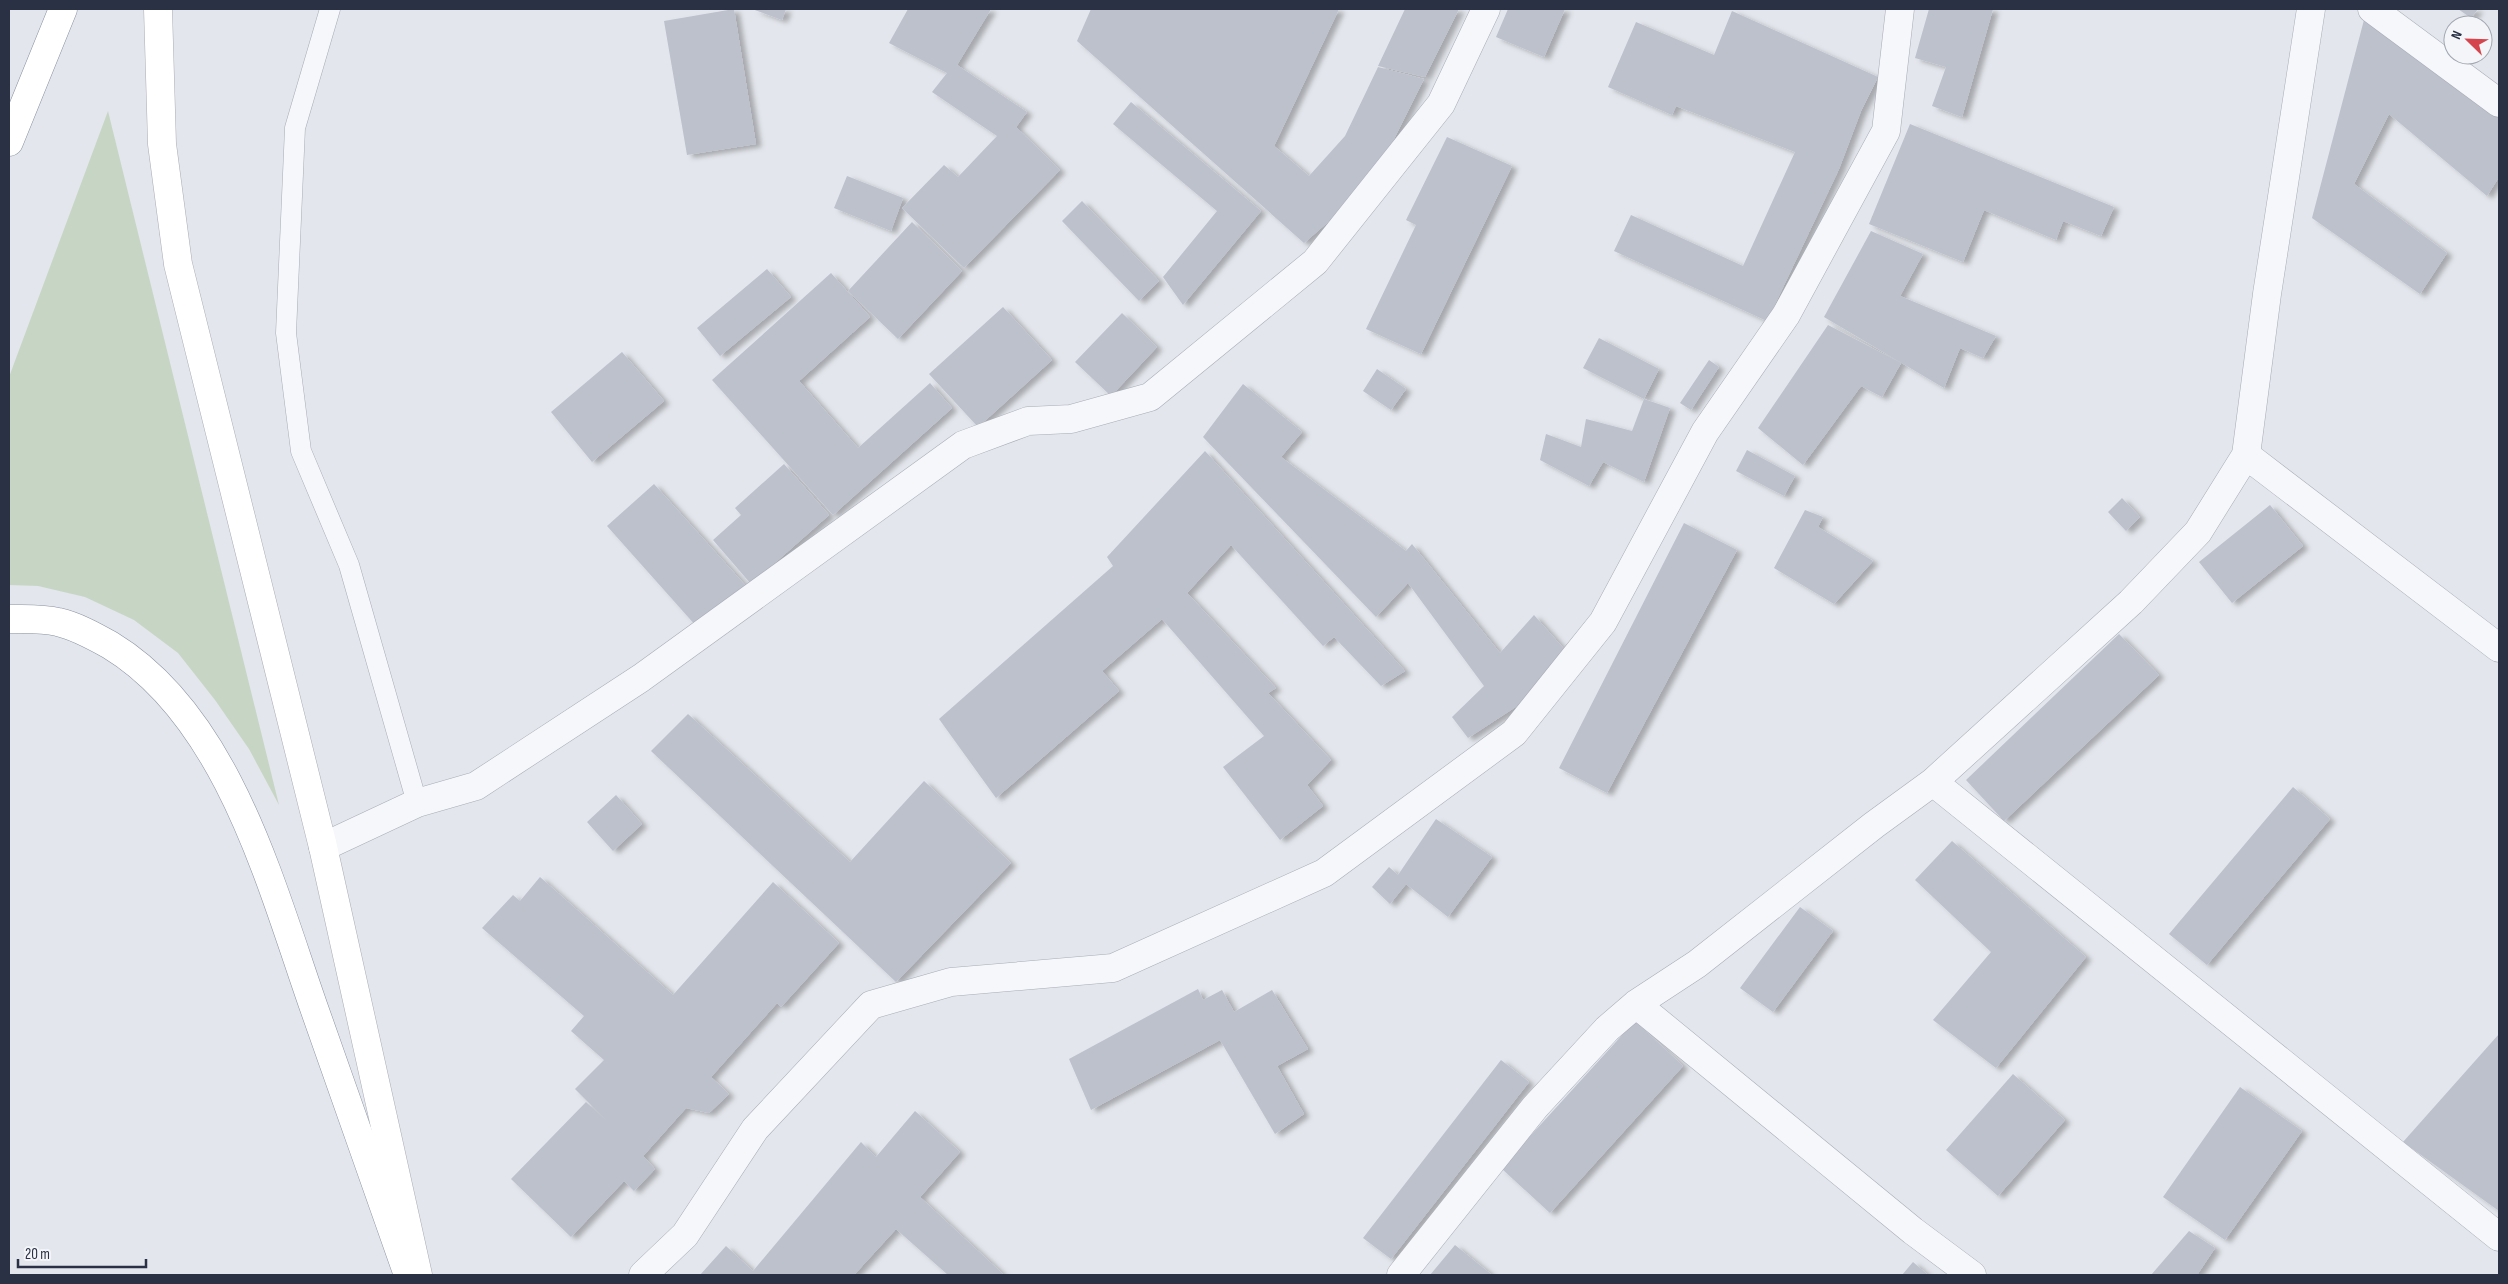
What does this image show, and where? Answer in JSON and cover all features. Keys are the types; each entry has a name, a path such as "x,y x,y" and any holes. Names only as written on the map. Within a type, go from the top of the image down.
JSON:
{"main road":[{"path":"9,142 63,9"},
{"path":"158,9 162,144 178,264 323,847 418,1275"},
{"path":"9,619 58,622 95,636 134,659 170,694 197,729 224,772 281,912 408,1275"}],"street":[{"path":"323,847 417,803 476,786 641,678 963,445 1028,421 1071,419 1150,397 1315,262 1441,104 1486,9"},
{"path":"643,1275 684,1234 755,1129 871,1005 950,982 1113,968 1324,873 1514,733 1603,622 1705,432 1786,315 1886,131 1900,9"},
{"path":"1401,1275 1535,1107 1607,1029 1636,1004 1697,964 1874,825 1933,782 2138,595 2198,532 2246,455 2267,294 2311,9"},
{"path":"2372,9 2499,103"},
{"path":"2246,455 2499,648"},
{"path":"1933,782 2499,1237"},
{"path":"1636,1004 1914,1231 1972,1275"}],"lane":[{"path":"330,9 295,128 286,333 301,451 349,565 417,803"}],"green space":[{"path":"108,111 279,805 249,749 215,700 178,653 134,620 85,597 38,586 9,585 9,377"}],"building":[{"path":"734,9 756,144 687,155 664,21"},
{"path":"752,9 786,9 782,20"},
{"path":"908,9 991,9 957,65 1027,112 1016,127 1060,170 964,268 902,208 944,165 958,177 997,136 932,92 947,73 889,43"},
{"path":"1091,9 1339,9 1274,146 1309,176 1345,136 1378,67 1424,79 1385,157 1336,215 1304,243 1077,41"},
{"path":"1405,9 1459,9 1425,77 1378,66"},
{"path":"1508,9 1565,9 1544,57 1496,37"},
{"path":"1929,9 1993,9 1962,117 1932,106 1946,67 1915,58"},
{"path":"2458,9 2478,9 2473,15 2467,15"},
{"path":"1732,11 1878,77 1861,111 1839,169 1767,321 1614,251 1631,215 1743,266 1795,152 1676,106 1672,115 1608,87 1636,22 1714,55"},
{"path":"2365,16 2499,118 2499,177 2487,196 2389,114 2354,184 2447,253 2420,294 2312,218"},
{"path":"1131,102 1261,211 1183,305 1163,277 1217,211 1113,124"},
{"path":"1910,124 2114,207 2101,236 2063,221 2056,240 1984,210 1963,262 1869,224"},
{"path":"1447,137 1512,166 1421,354 1366,329 1416,225 1406,220"},
{"path":"847,176 903,198 891,231 834,208"},
{"path":"1082,201 1159,281 1139,301 1062,221"},
{"path":"912,222 962,271 898,339 848,291"},
{"path":"1871,231 1923,254 1900,296 1996,336 1983,358 1960,348 1944,388 1824,317"},
{"path":"767,269 791,297 720,356 697,328"},
{"path":"831,273 870,317 799,381 858,448 930,383 952,408 833,515 712,380"},
{"path":"1003,307 1052,360 978,427 929,374"},
{"path":"1122,313 1157,347 1111,396 1075,362"},
{"path":"1828,325 1901,363 1882,397 1861,386 1803,465 1758,428"},
{"path":"1599,338 1659,369 1644,399 1583,368"},
{"path":"622,352 664,401 592,462 551,412"},
{"path":"1709,360 1719,367 1691,410 1680,403"},
{"path":"1377,369 1406,389 1391,410 1363,391"},
{"path":"1243,384 1302,432 1281,457 1406,551 1412,544 1500,653 1534,615 1564,649 1517,706 1468,738 1452,717 1484,686 1408,583 1376,617 1203,437"},
{"path":"1644,399 1670,408 1644,482 1603,462 1589,486 1540,460 1546,434 1581,447 1586,419 1632,431"},
{"path":"1747,450 1795,476 1784,496 1736,471"},
{"path":"1205,451 1405,671 1381,686 1334,637 1323,646 1231,545 1187,593 1276,688 1268,693 1331,760 1307,785 1323,806 1280,840 1223,767 1264,736 1162,619 1102,671 1119,691 996,798 939,719 1113,566 1107,557"},
{"path":"784,464 829,515 751,584 713,540 741,515 735,508"},
{"path":"654,484 745,585 697,627 607,526"},
{"path":"2122,498 2140,517 2126,531 2108,512"},
{"path":"2270,505 2303,546 2232,603 2199,562"},
{"path":"1805,510 1823,517 1818,527 1873,561 1834,604 1774,568"},
{"path":"1684,523 1737,550 1607,793 1559,768"},
{"path":"2119,634 2159,675 2004,821 1966,780"},
{"path":"688,714 850,862 924,781 1011,863 896,982 651,751"},
{"path":"2293,787 2330,819 2207,965 2169,934"},
{"path":"616,795 642,824 613,851 587,822"},
{"path":"1436,819 1492,857 1448,917 1406,884 1390,904 1372,887 1389,867 1398,875"},
{"path":"1952,841 2086,957 1996,1068 1933,1020 1991,952 1915,880"},
{"path":"540,877 673,995 773,882 839,943 781,1007 777,1003 711,1077 729,1094 709,1113 686,1108 643,1156 655,1169 634,1191 624,1181 571,1237 511,1179 586,1102 610,1124 575,1089 604,1060 571,1031 584,1016 482,928 513,895 520,901"},
{"path":"1800,907 1833,931 1773,1012 1740,988"},
{"path":"1198,989 1203,1000 1222,990 1234,1012 1272,990 1308,1049 1277,1066 1304,1114 1275,1134 1220,1040 1091,1110 1069,1059"},
{"path":"1635,1021 1683,1066 1550,1213 1501,1168"},
{"path":"2499,1034 2498,1102 2499,1211 2403,1142"},
{"path":"1501,1060 1529,1082 1391,1259 1363,1238"},
{"path":"2013,1074 2065,1120 1998,1196 1946,1150"},
{"path":"2240,1087 2302,1131 2225,1240 2163,1197"},
{"path":"915,1111 960,1152 920,1197 1004,1275 948,1275 896,1229 854,1275 700,1275 726,1246 753,1271 861,1142 876,1157"},
{"path":"2189,1231 2215,1248 2197,1275 2151,1275"},
{"path":"1455,1245 1492,1275 1430,1275"},
{"path":"1913,1262 1928,1275 1902,1275"}]}
